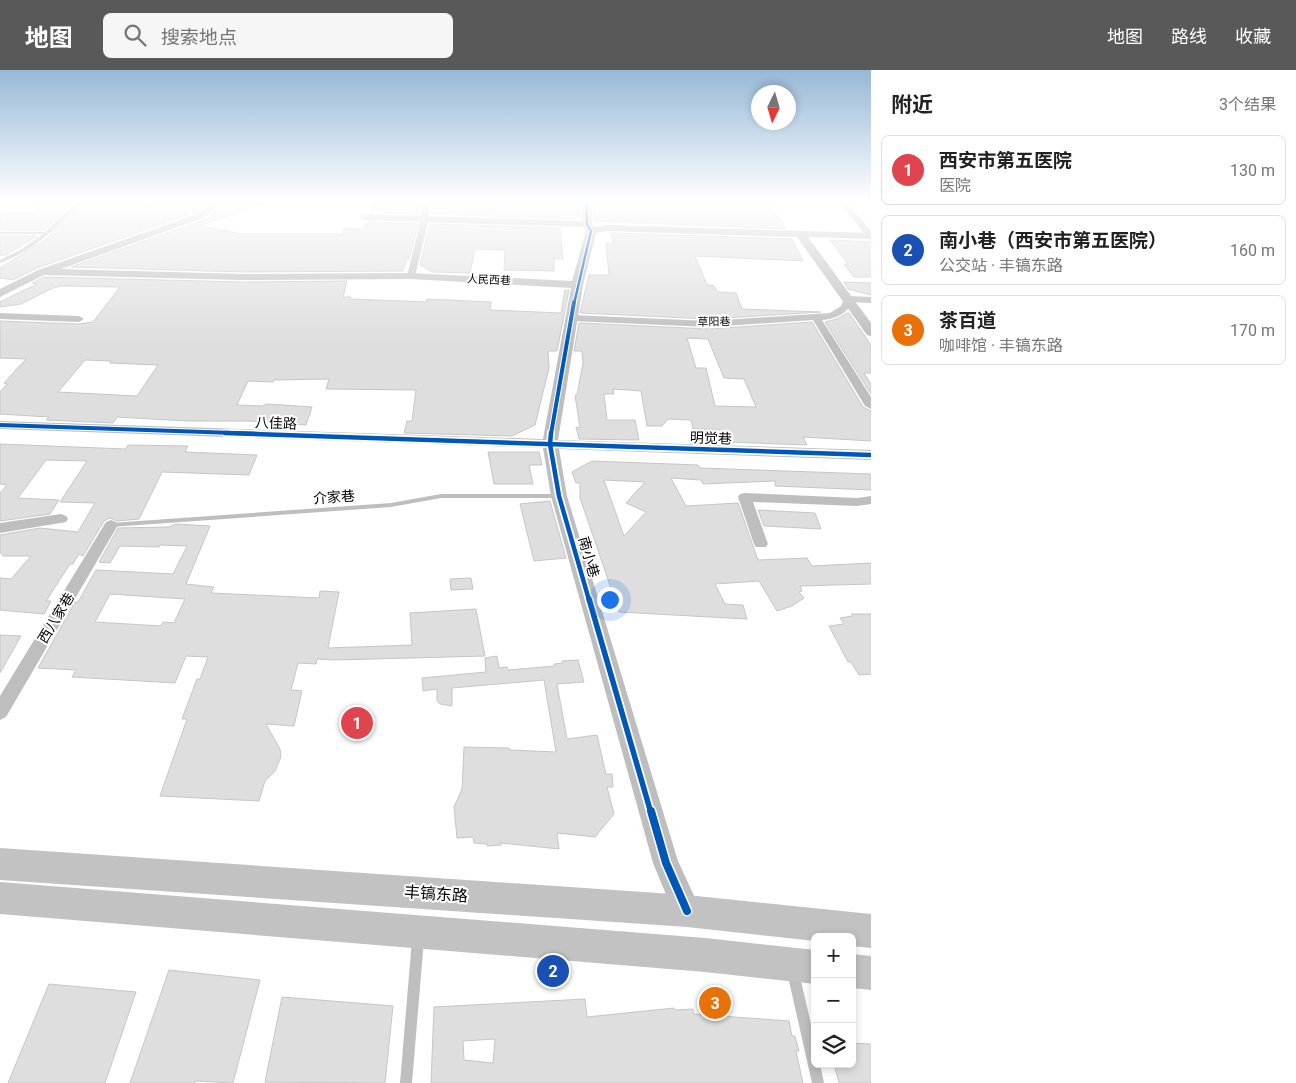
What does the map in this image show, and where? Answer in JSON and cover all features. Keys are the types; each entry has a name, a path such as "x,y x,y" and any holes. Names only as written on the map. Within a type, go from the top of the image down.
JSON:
{"main road":[{"name":"丰镐东路","path":"0,864 687,911 871,930"},
{"path":"0,898 705,955 803,966"},
{"path":"856,971 871,973"}],"street":[{"path":"0,294 42,272 109,248"},
{"path":"411,276 418,248"},
{"name":"南小巷","path":"585,248 550,444 558,496 666,863 687,911"},
{"path":"811,248 871,332"},
{"name":"人民西巷","path":"42,272 242,277 411,276 577,285"},
{"path":"848,299 871,300"},
{"name":"草阳巷","path":"572,318 709,324 832,316 845,307 848,299"},
{"path":"0,316 78,319"},
{"path":"816,317 871,406"},
{"name":"八佳路","path":"0,425 550,444"},
{"name":"明觉巷","path":"550,444 871,455"},
{"path":"761,544 745,497 857,502 871,500"},
{"path":"0,528 61,518"},
{"name":"西八家巷","path":"0,712 111,525"}],"lane":[{"path":"0,262 26,248"},
{"name":"介家巷","path":"111,525 391,505 441,496 558,496"},
{"path":"406,1083 418,932"},
{"path":"803,966 818,1083"}],"building":[{"path":"0,248 17,248 6,255 0,255"},
{"path":"31,248 93,248 37,268 13,280 0,278 0,268"},
{"path":"124,248 412,248 403,271 242,272 71,267"},
{"path":"424,248 562,248 563,259 554,258 554,271 504,270 505,250 475,249 470,273 432,272 420,265"},
{"path":"606,248 797,248 803,261 695,256 707,285 713,285 718,292 736,293 742,309 821,312 709,319 580,313 589,275 609,275"},
{"path":"836,248 871,248 871,277 854,277 844,264 848,264"},
{"path":"44,277 242,282 347,281 343,297 351,297 350,299 426,302 427,299 491,302 490,310 561,313 565,290 569,290 557,351 548,351 549,368 535,425 512,436 404,433 407,421 412,421 416,390 326,389 329,379 274,380 273,382 248,381 237,405 262,406 267,404 312,407 306,425 248,421 187,421 117,417 113,423 46,420 49,417 0,414 0,392 7,384 4,383 26,359 0,358 0,321 79,324 93,322 120,287 62,286 53,288 21,304 0,307 0,302 37,284 32,283","holes":["85,360 111,361 110,363 158,365 137,396 58,392"]},
{"path":"844,282 871,283 871,295 848,289"},
{"path":"849,313 871,345 871,373 864,373 871,384 871,394 825,322 837,319"},
{"path":"812,322 863,407 871,411 871,441 803,437 807,445 728,442 723,430 693,429 691,420 668,419 662,426 647,426 641,391 613,389 614,394 604,394 607,420 635,420 639,440 579,439 576,427 580,428 575,395 577,395 583,363 582,351 574,351 579,323 709,329","holes":["687,338 708,339 724,378 744,379 756,407 715,406 706,368 696,368"]},
{"path":"0,444 126,449 128,445 188,446 185,452 257,455 249,475 162,472 139,519 117,521 110,518 104,521 83,556 79,554 73,564 70,564 46,601 51,601 44,614 0,610 0,578 11,579 31,556 3,556 0,552 0,535 40,528 78,532 95,503 60,502 87,461 46,460 18,498 59,500 50,514 0,521 0,493 7,485 0,484"},
{"path":"488,452 539,452 542,465 529,465 533,484 494,484"},
{"path":"592,461 698,465 700,468 871,474 871,490 775,486 775,481 703,484 701,480 671,478 686,506 738,503 758,560 807,558 812,566 871,563 871,584 800,586 802,591 799,592 804,598 792,606 777,611 759,581 715,584 725,604 743,605 747,619 619,612 615,594 613,594 580,498 580,483 576,483 572,472","holes":["604,480 645,482 626,503 646,512 624,536"]},
{"path":"550,501 566,558 534,561 520,504"},
{"path":"758,510 815,513 821,529 764,526"},
{"path":"176,524 210,526 186,584 214,587 211,593 319,598 320,591 339,592 328,648 412,645 410,613 476,609 485,656 317,659 316,664 298,663 291,690 302,691 294,726 266,724 280,749 281,757 275,771 265,781 259,801 160,796 187,719 182,719 197,679 200,679 208,657 186,656 175,683 72,677 76,670 38,668 75,602 78,602 96,570 173,574 187,546 120,546 110,563 99,562 118,528 169,527","holes":["110,594 185,599 174,623 163,622 161,626 95,622"]},
{"path":"471,578 473,589 451,590 450,579"},
{"path":"851,614 871,614 871,674 859,675 851,662 848,662 829,626 844,624 840,618 853,616"},
{"path":"0,635 21,636 0,673"},
{"path":"497,656 499,668 507,667 508,670 555,666 554,664 563,663 562,661 578,660 584,682 557,684 567,739 597,735 606,774 612,774 613,787 607,787 614,814 595,837 557,833 559,849 501,843 501,845 487,846 487,844 474,843 473,837 457,838 454,807 462,789 464,747 556,752 544,680 452,688 452,706 440,704 437,701 437,689 423,691 422,678 486,672 485,658"},
{"path":"169,970 260,980 233,1083 195,1081 195,1083 130,1083"},
{"path":"49,984 136,992 105,1083 8,1083"},
{"path":"282,997 393,1006 385,1083 265,1082"},
{"path":"585,999 587,1017 674,1008 675,1010 693,1009 694,1014 789,1021 792,1036 795,1036 799,1051 796,1051 803,1083 431,1083 434,1007","holes":["495,1039 493,1063 464,1060 463,1041"]},
{"path":"856,1043 871,1044 871,1083 839,1083 835,1068 856,1068"}],"cycle path":[{"path":"587,248 577,285 550,444 559,496 666,863 687,911"},
{"path":"0,425 871,455"}],"place":[{"name":"西安市第五医院","path":"357,723"},
{"name":"南小巷（西安市第五医院）","path":"553,971"},
{"name":"茶百道","path":"715,1003"}]}
